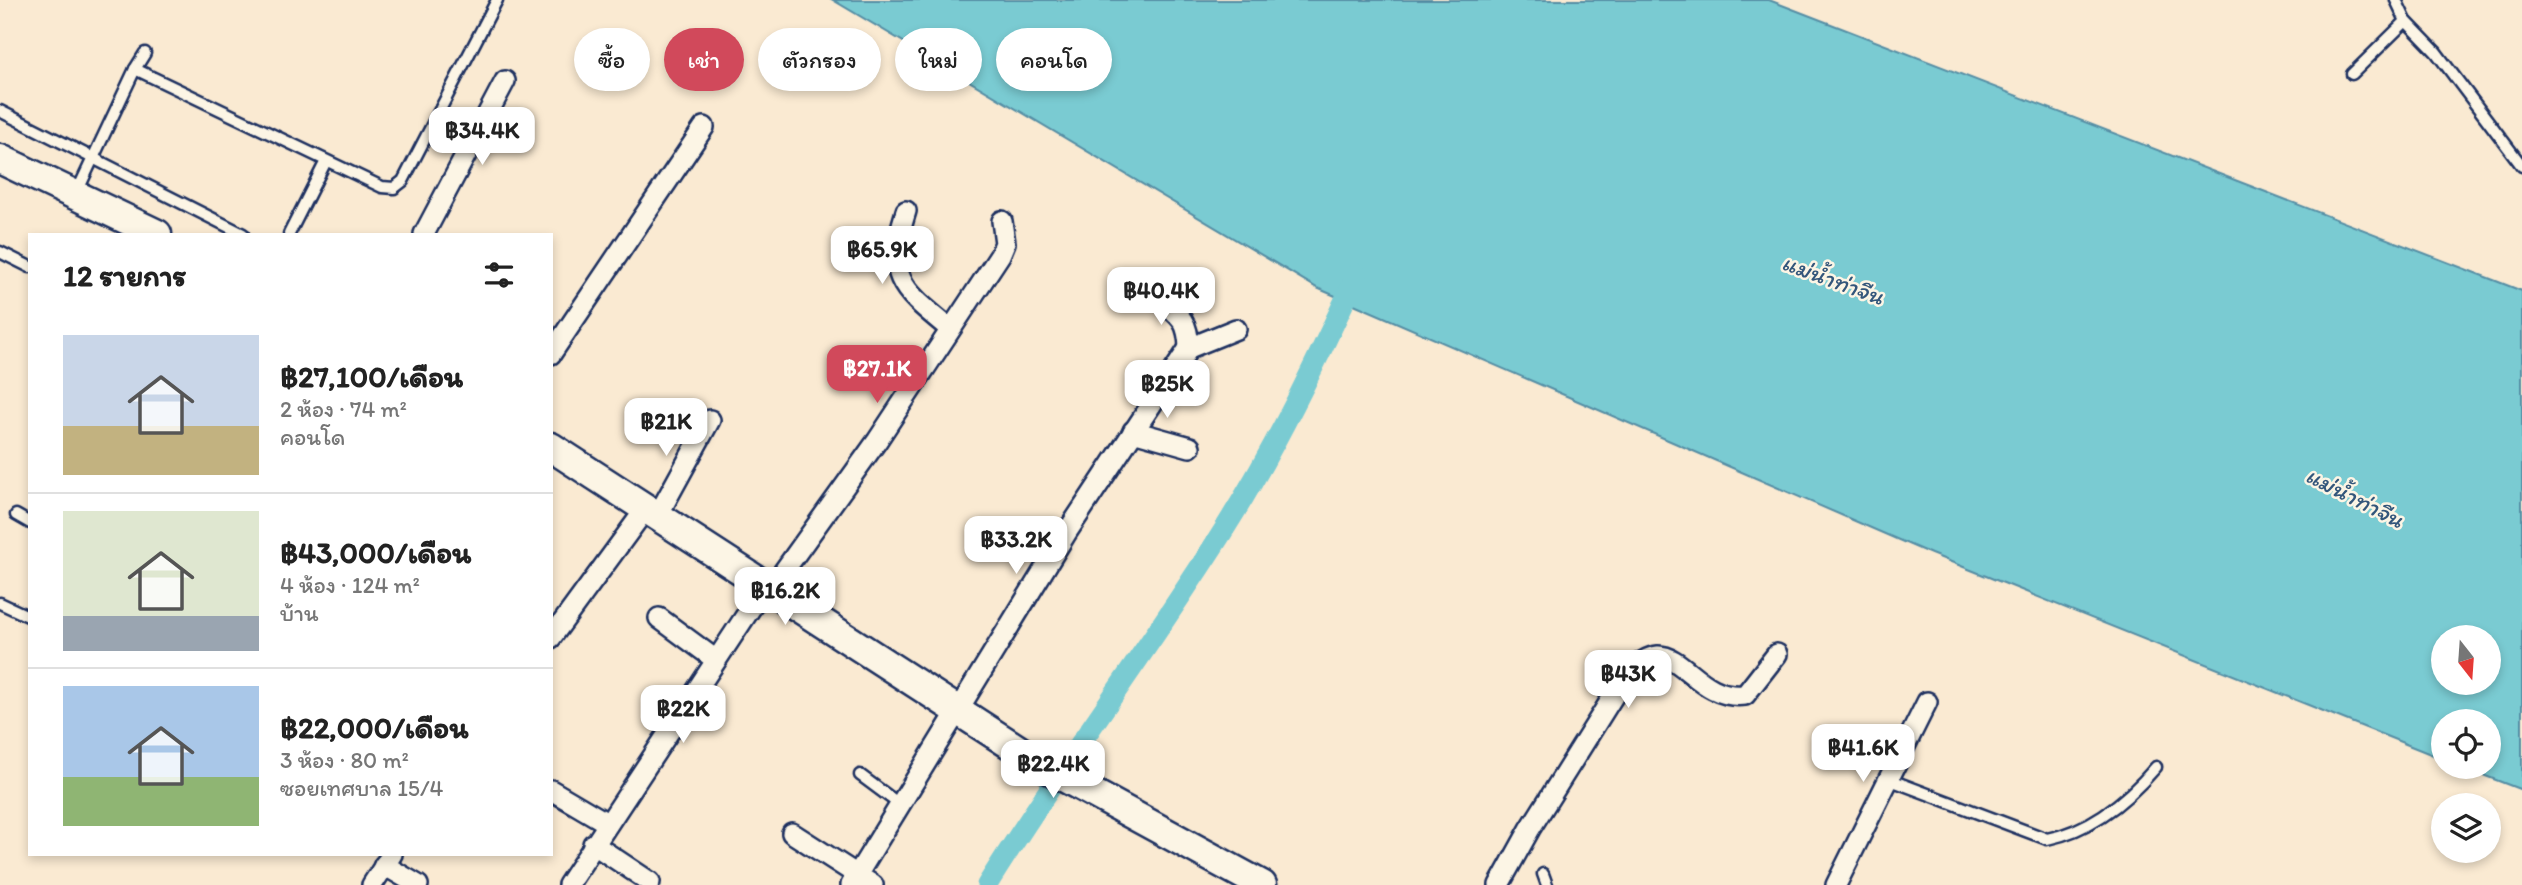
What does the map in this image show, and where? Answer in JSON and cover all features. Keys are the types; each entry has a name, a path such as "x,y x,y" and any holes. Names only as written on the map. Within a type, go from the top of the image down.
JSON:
{"street":[{"path":"425,233 505,81"},
{"path":"553,351 704,127"},
{"path":"0,159 155,233"},
{"path":"906,211 896,252 902,285 912,298 950,329"},
{"path":"568,885 716,660 877,441 1000,255 1004,243 1002,220"},
{"path":"1155,296 1182,318 1188,328 1189,348"},
{"path":"792,833 860,881 899,804 1067,532 1189,348 1236,330"},
{"path":"553,636 653,511 710,420"},
{"path":"1133,431 1189,447"},
{"path":"553,448 1045,767 1262,885"},
{"path":"659,618 716,660"},
{"path":"1499,885 1537,817 1629,671 1659,656 1672,660 1710,689 1728,697 1745,695 1777,654"},
{"path":"1836,885 1927,702"},
{"path":"553,791 607,823"},
{"path":"593,844 650,882"},
{"path":"372,885 388,860 418,885"}],"lane":[{"path":"135,69 382,187 394,188 403,181 496,0"},
{"path":"2396,0 2406,22 2436,52 2522,166"},
{"path":"2352,74 2406,22"},
{"path":"75,195 145,53"},
{"path":"0,111 241,233"},
{"path":"290,233 326,161"},
{"path":"0,252 28,266"},
{"path":"16,515 28,522"},
{"path":"0,603 28,617"},
{"path":"1888,779 2003,820 2047,839 2073,832 2106,814 2132,795 2156,766"},
{"path":"860,775 899,804"},
{"path":"1543,874 1547,885"}],"water":[{"name":"แม่น้ำท่าจีน","path":"833,0 1769,0 2522,291 2522,790 2493,779 2501,779 2501,709 2431,709 2431,754 1931,554 1317,288 982,89 982,28 895,28 895,37"}],"waterway":[{"path":"987,885 1244,497 1295,403 1357,274"}]}
